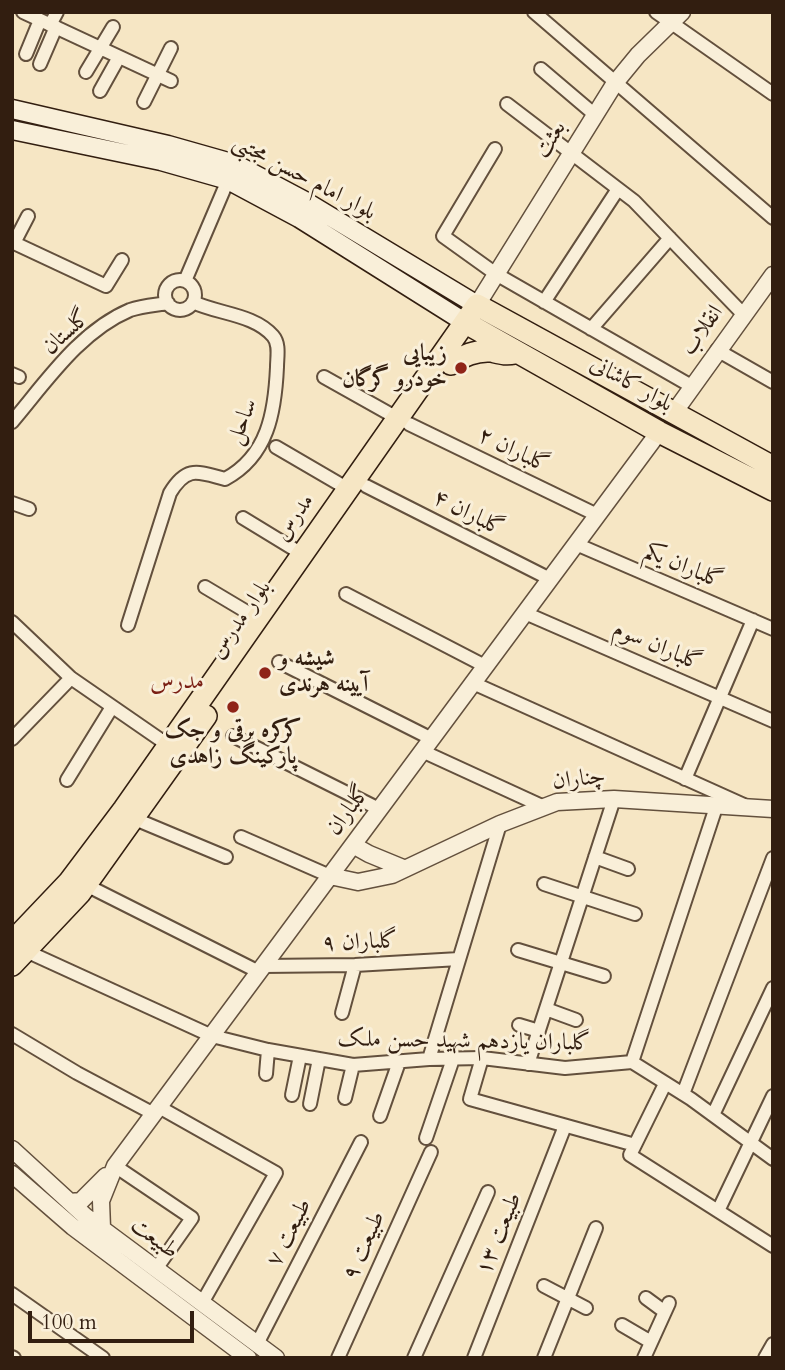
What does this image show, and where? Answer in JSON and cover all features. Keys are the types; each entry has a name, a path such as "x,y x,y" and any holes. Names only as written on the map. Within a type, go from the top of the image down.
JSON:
{"main road":[{"name":"بلوار امام حسن مجتبی","path":"12,109 168,145 235,164 303,200 375,244 471,314"},
{"name":"بلوار امام حسن مجتبی","path":"12,130 161,161 228,180 299,218 366,260 471,314"},
{"path":"366,260 375,244"},
{"path":"403,421 471,314"},
{"name":"بلوار کاشانی","path":"471,314 519,352 659,432 773,490"},
{"name":"بلوار کاشانی","path":"471,314 773,467"},
{"name":"بلوار مدرس","path":"17,953 86,885 135,819 206,703 403,421 451,364 471,314"},
{"path":"451,364 473,352 491,351 504,355 519,352"},
{"path":"659,432 673,414"},
{"name":"مدرس","path":"17,953 168,746 206,703 257,618 302,554 357,487"}],"street":[{"path":"23,12 171,81"},
{"path":"26,54 57,12"},
{"path":"534,12 773,218"},
{"path":"656,12 676,18 773,94"},
{"name":"بعثت","path":"471,314 615,83 638,55 676,18"},
{"path":"40,64 49,24"},
{"path":"86,72 113,27"},
{"path":"144,102 172,48"},
{"path":"100,91 119,57"},
{"path":"541,69 594,114"},
{"path":"507,104 635,201 743,314"},
{"path":"495,149 443,236 496,274 693,387"},
{"path":"186,281 228,180"},
{"path":"544,302 618,189"},
{"path":"28,216 15,247 106,286 122,260"},
{"path":"591,329 670,238"},
{"name":"انقلاب","path":"673,414 773,275"},
{"path":"186,281 194,291 193,302 183,310 176,309 168,303 166,294 170,285 186,281"},
{"name":"ساحل","path":"128,625 170,493 179,478 190,473 225,478 249,463 266,433 276,399 278,346 274,337 247,320 209,310 193,302"},
{"name":"گلستان","path":"12,422 64,360 100,328 131,310 168,303"},
{"path":"717,350 773,382"},
{"name":"گلباران ۲","path":"324,377 403,421 597,515"},
{"name":"گلباران","path":"102,1228 101,1201 115,1166 659,432"},
{"name":"گلباران ۴","path":"276,447 550,579"},
{"path":"12,503 29,509"},
{"path":"243,518 302,554"},
{"name":"گلباران یکم","path":"576,544 773,628"},
{"path":"205,587 257,618"},
{"path":"346,594 485,666"},
{"name":"گلباران سوم","path":"525,613 773,720"},
{"path":"685,779 753,620"},
{"path":"12,622 71,678 168,746"},
{"path":"279,662 487,782 544,807"},
{"path":"12,739 71,678"},
{"path":"473,683 751,808"},
{"path":"67,780 113,707"},
{"path":"233,736 379,809"},
{"path":"528,1064 614,799"},
{"name":"چناران","path":"330,876 358,882 392,875 500,824 557,802 614,799 773,809"},
{"path":"717,804 632,1062 683,1094 773,1159"},
{"path":"135,819 226,856"},
{"path":"429,1059 500,824"},
{"path":"241,837 330,876"},
{"path":"353,845 403,868"},
{"path":"595,857 628,869"},
{"path":"683,1094 773,858"},
{"path":"544,884 635,914"},
{"path":"86,885 261,969"},
{"path":"518,950 604,976"},
{"name":"گلباران یازدهم شهید حسن ملک","path":"17,953 129,998 212,1036 300,1056 353,1065 482,1058 565,1068 632,1062"},
{"name":"۹ گلباران","path":"261,969 459,959"},
{"path":"342,1013 355,965"},
{"path":"713,1115 773,988"},
{"path":"546,1009 576,1020"},
{"path":"519,1025 539,1031"},
{"path":"12,1034 77,1073 156,1110 275,1172 206,1313"},
{"path":"266,1074 268,1050"},
{"path":"292,1095 300,1056"},
{"path":"482,1058 470,1099 565,1126 633,1150 718,1211 773,1246"},
{"path":"310,1104 319,1059"},
{"path":"426,1138 453,1059"},
{"path":"380,1116 399,1062"},
{"path":"345,1098 353,1065"},
{"path":"633,1150 665,1084"},
{"path":"718,1211 773,1096"},
{"name":"طبیعت ۱۳","path":"474,1358 565,1126"},
{"name":"طبیعت ۷","path":"257,1344 361,1142"},
{"name":"طبیعت","path":"12,1149 148,1269 206,1313 276,1358"},
{"name":"طبیعت ۹","path":"338,1358 431,1152"},
{"path":"70,1202 81,1201 115,1166 192,1218 148,1269"},
{"name":"طبیعت","path":"12,1174 73,1227 148,1269 206,1313 248,1358"},
{"path":"414,1358 488,1192"},
{"path":"544,1358 596,1228"},
{"path":"544,1286 568,1301 586,1308"},
{"path":"12,1294 103,1358"},
{"path":"644,1358 667,1308 646,1298"},
{"path":"622,1325 651,1342"},
{"path":"765,1358 773,1344"}],"place":[{"name":"زیبایی خودرو گرگان","path":"461,368"},
{"name":"شیشه و آیینه هرندی","path":"265,673"},
{"name":"کرکره برقی و جک پارکینگ زاهدی","path":"233,707"}],"district":[{"name":"مدرس","path":"177,682"}]}
